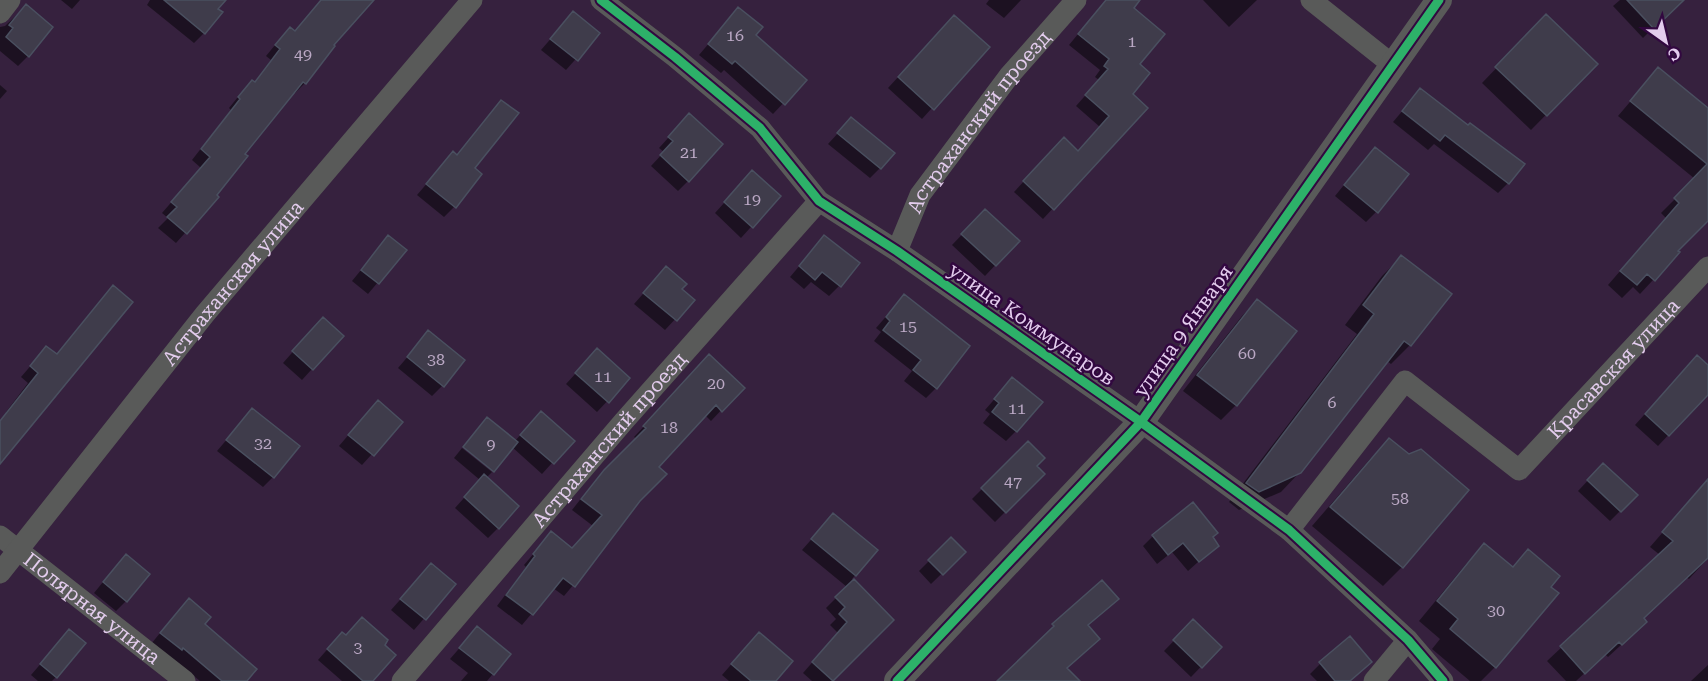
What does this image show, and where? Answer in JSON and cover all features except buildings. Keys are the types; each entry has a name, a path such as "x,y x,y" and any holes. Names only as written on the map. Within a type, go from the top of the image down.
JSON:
{"street":[{"path":"0,13 10,0"},
{"name":"Астраханская улица","path":"0,573 205,314 472,0"},
{"name":"улица Коммунаров","path":"601,0 675,57 760,128 819,201 897,251 1141,422 1289,530 1408,640 1443,681"},
{"name":"Астраханский проезд","path":"897,251 920,195 1009,76 1076,0"},
{"path":"1311,0 1394,66"},
{"name":"улица 9 Января","path":"897,681 1141,422 1439,0"},
{"name":"Астраханский проезд","path":"402,681 624,421 819,201"},
{"name":"Красавская улица","path":"1289,530 1405,381 1519,470 1708,267"},
{"name":"Полярная улица","path":"0,536 185,681"},
{"path":"1374,681 1408,640"}],"cycle path":[{"path":"601,0 675,57 760,128 819,201 897,251 1141,422 1289,530 1408,640 1443,681"},
{"path":"897,681 1141,422 1439,0"}]}
